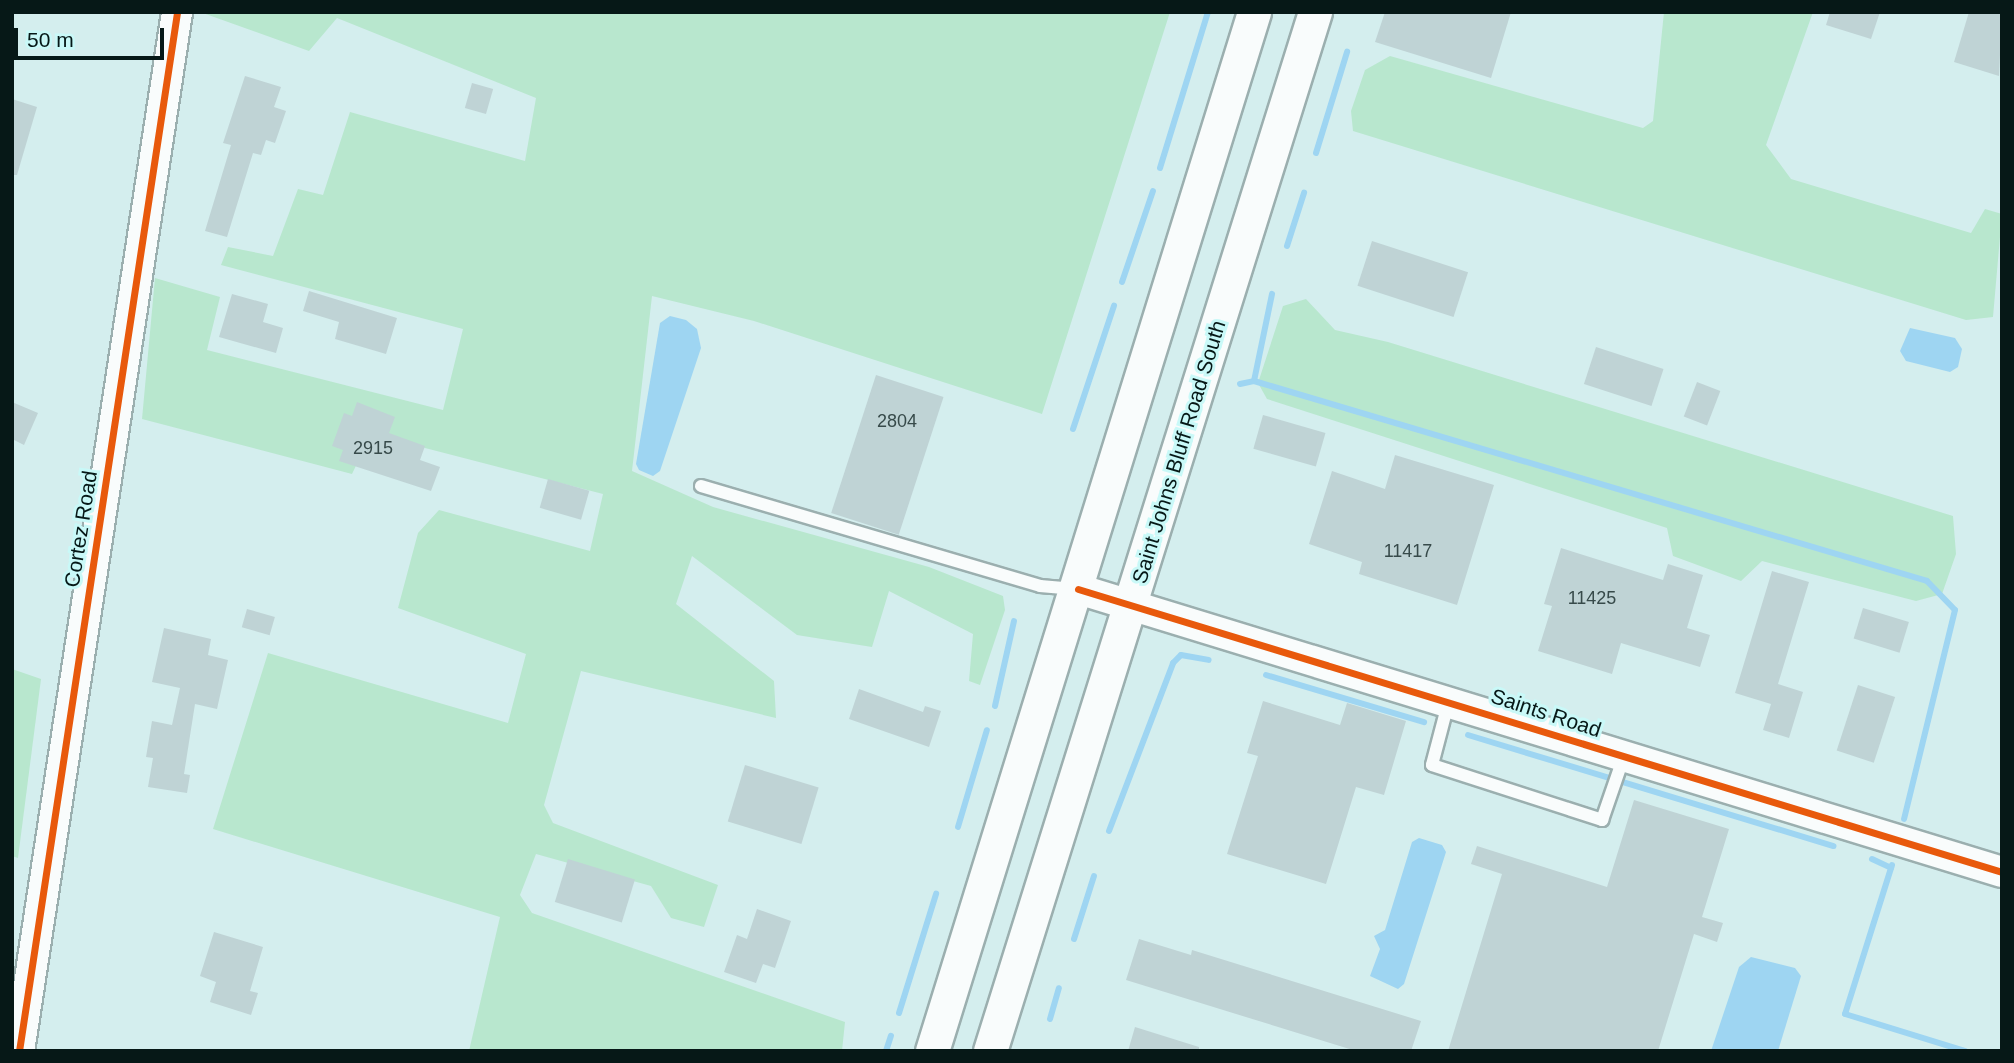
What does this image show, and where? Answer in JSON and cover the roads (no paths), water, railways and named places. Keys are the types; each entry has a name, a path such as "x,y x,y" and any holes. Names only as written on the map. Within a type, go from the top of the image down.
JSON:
{"main road":[{"path":"932,1051 1078,589 1254,12"},
{"name":"Saint Johns Bluff Road South","path":"990,1051 1315,12"}],"street":[{"name":"Cortez Road","path":"19,1051 177,12"},
{"name":"Saints Road","path":"1078,589 1449,700 2002,872"}],"lane":[{"path":"701,486 1040,586 1078,589"},
{"path":"1449,700 1432,765 1602,820 1624,756"}],"water":[{"path":"670,316 686,320 697,329 701,348 660,471 653,476 639,470 636,464 660,323"},
{"path":"1910,328 1955,338 1962,349 1958,367 1950,372 1906,361 1900,351"},
{"path":"1419,838 1442,845 1446,852 1404,984 1398,989 1370,976 1380,949 1374,936 1385,930 1412,842"},
{"path":"1751,957 1795,968 1801,976 1778,1051 1711,1051 1739,967"}],"waterway":[{"path":"1160,168 1208,12"},
{"path":"1316,153 1347,52"},
{"path":"1122,282 1153,191"},
{"path":"1287,246 1304,193"},
{"path":"1240,384 1254,381 1272,294"},
{"path":"1073,429 1114,306"},
{"path":"1254,381 1927,581 1955,610 1904,819"},
{"path":"995,706 1014,621"},
{"path":"1109,831 1173,663 1181,655 1209,660"},
{"path":"1266,675 1424,722"},
{"path":"958,827 987,730"},
{"path":"1468,735 1833,846"},
{"path":"1872,859 1891,868"},
{"path":"1892,865 1845,1014 1965,1051"},
{"path":"1074,939 1094,876"},
{"path":"899,1013 936,894"},
{"path":"1050,1019 1059,988"},
{"path":"886,1051 891,1036"}]}
